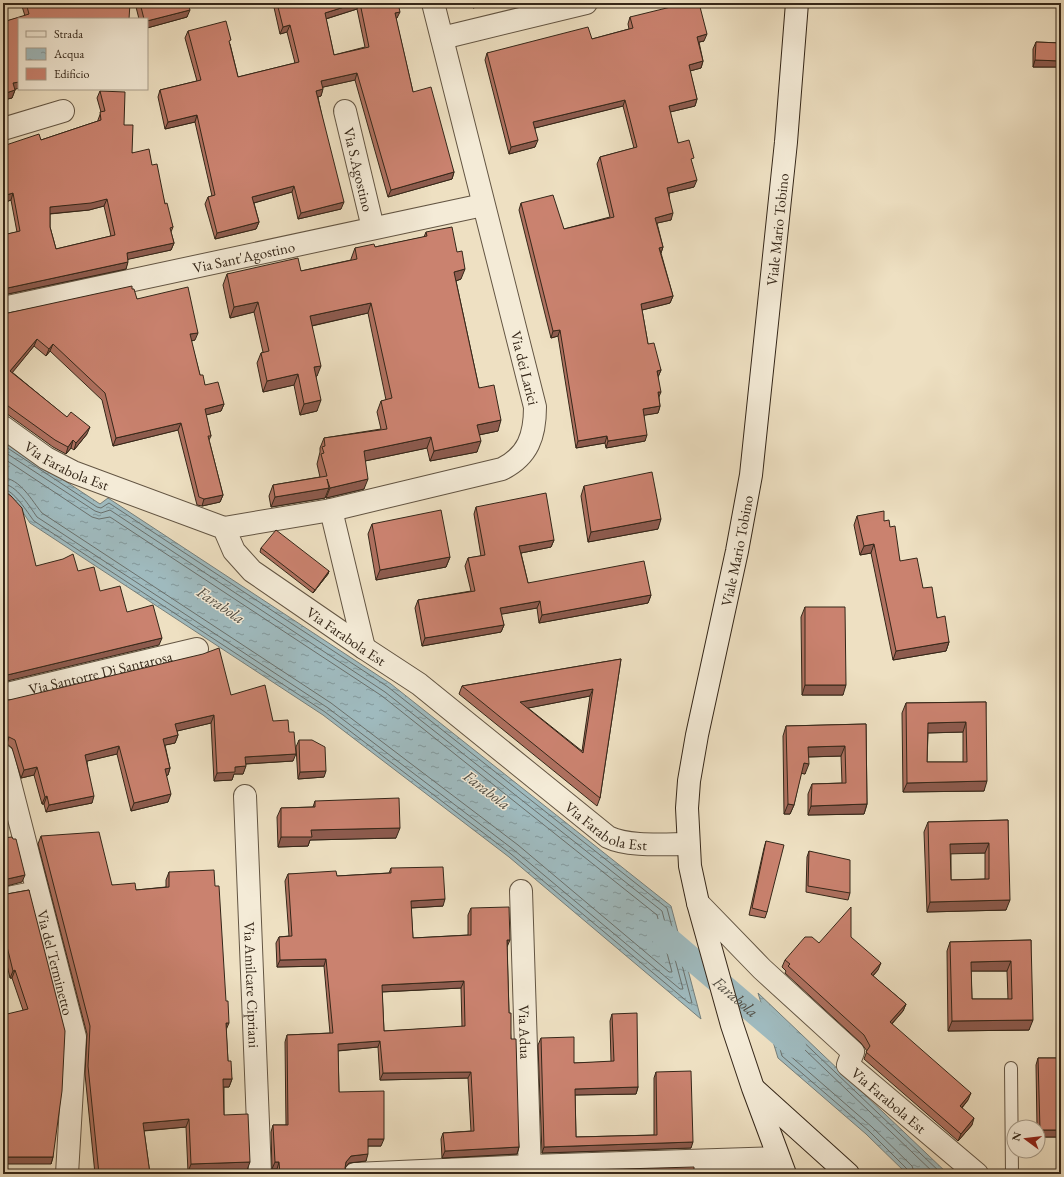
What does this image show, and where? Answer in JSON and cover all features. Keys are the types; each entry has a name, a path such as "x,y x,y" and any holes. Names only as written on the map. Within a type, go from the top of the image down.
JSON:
{"street":[{"name":"Via dei Larici","path":"224,528 331,510 502,469 518,459 534,431 535,407 433,3"},
{"path":"442,38 586,3"},
{"name":"Viale Mario Tobino","path":"781,1166 732,1025 698,903 692,877 688,844 687,808 692,762 737,550 751,474 786,142 797,3"},
{"path":"3,130 63,111"},
{"name":"Via S.Agostino","path":"345,111 373,228"},
{"name":"Via Sant'Agostino","path":"3,308 483,205"},
{"name":"Via Farabola Est","path":"3,427 46,458 72,472 224,528 234,551 252,571 364,648 420,684 608,836 616,840 626,842 688,844"},
{"path":"331,510 364,648"},
{"name":"Via Santorre Di Santarosa","path":"3,695 197,649"},
{"name":"Via del Terminetto","path":"3,756 74,1037 68,1174"},
{"name":"Via Amilcare Cipriani","path":"245,796 260,1174"},
{"name":"Via Adua","path":"521,891 530,1170"},
{"name":"Via Farabola Est","path":"698,903 762,969 853,1052 848,1064 976,1174"},
{"name":"Viale Mario Tobino","path":"753,1088 848,1174"},
{"path":"355,1174 781,1166"}],"lane":[{"path":"3,894 37,887"},
{"path":"1012,1068 1012,1174"}],"water":[{"path":"3,440 100,504 108,498 391,684 671,906 701,1019 509,857 323,715 30,523 20,508 3,491"},
{"path":"758,993 948,1174 907,1174 866,1134 778,1058"}],"building":[{"path":"26,3 130,3 129,18 18,18 18,82 13,83 15,90 3,94 3,22 29,14"},
{"path":"140,3 188,3 190,10 148,21 148,18 144,18"},
{"path":"277,3 357,3 325,13 334,55 369,47 360,3 398,3 400,12 395,13 413,92 431,87 454,172 391,190 357,73 321,81 323,89 316,91 344,202 301,213 294,186 252,197 259,222 217,233 208,197 215,195 197,115 168,122 160,90 201,80 188,31 226,21 231,40 229,41 238,77 299,62 290,25 283,27"},
{"path":"687,3 699,3 707,34 697,37 703,61 689,65 697,99 669,106 678,143 689,140 694,158 691,159 697,180 667,188 673,213 655,218 663,247 659,248 673,296 641,304 648,344 654,343 661,370 657,371 661,392 658,392 660,406 643,409 647,435 608,441 607,436 578,441 560,330 553,331 521,203 553,195 564,229 614,217 600,157 637,147 625,100 533,122 538,140 511,147 487,53 588,27 592,39 633,28 630,17"},
{"path":"1036,42 1061,43 1061,61 1035,60"},
{"path":"100,91 125,92 124,125 133,125 132,153 149,149 152,165 157,164 165,204 167,203 173,227 170,228 174,243 127,253 128,262 3,289 3,235 20,231 13,193 3,196 3,146 39,134 41,140 101,120 100,112 105,111","holes":["107,199 115,235 56,249 50,227 50,207 91,203"]},
{"path":"452,227 457,252 462,251 465,269 454,272 479,388 494,385 501,420 477,425 481,441 434,451 431,437 364,451 368,479 330,488 327,479 329,488 275,497 273,485 327,476 321,454 324,453 322,447 325,446 324,438 387,429 381,401 392,398 371,303 310,316 321,366 314,367 321,400 304,404 298,374 267,381 261,353 269,351 258,302 234,307 227,274 298,258 301,271 357,259 355,248 374,244 375,247 427,236 426,232"},
{"path":"132,286 137,299 188,287 198,333 190,334 200,375 203,375 205,385 218,382 224,404 205,409 211,436 208,436 223,495 204,499 199,497 181,423 116,438 105,393 53,344 49,349 37,339 10,371 67,417 71,412 90,427 76,443 73,440 68,447 55,440 3,402 3,313"},
{"path":"652,472 661,519 591,532 584,486"},
{"path":"3,490 22,508 36,566 63,559 73,554 78,571 94,567 100,591 120,586 127,612 153,605 162,638 3,676"},
{"path":"546,493 554,540 519,546 528,583 644,561 651,595 542,615 540,601 500,608 504,625 425,638 418,600 475,591 468,558 485,555 476,507"},
{"path":"441,510 450,557 380,570 372,524"},
{"path":"884,511 884,521 889,520 890,527 895,526 900,561 917,558 923,588 932,587 937,618 945,616 949,642 896,651 874,544 864,546 857,516"},
{"path":"276,530 329,571 315,590 261,548"},
{"path":"805,607 845,607 846,685 805,685"},
{"path":"219,648 231,695 265,685 273,721 288,720 289,732 294,732 296,754 245,757 246,766 235,767 235,772 217,773 214,715 175,724 178,735 163,739 170,768 165,769 171,794 134,803 119,746 85,755 94,796 49,805 47,796 45,797 37,767 24,770 15,740 9,737 3,737 3,700 9,700 203,654"},
{"path":"621,659 600,798 462,686","holes":["593,689 583,753 520,702"]},
{"path":"986,702 987,781 907,783 906,703","holes":["966,722 967,762 927,762 928,723"]},
{"path":"866,724 867,804 811,806 812,784 846,783 845,746 808,747 809,764 804,763 794,805 788,804 786,726"},
{"path":"299,740 312,740 325,747 326,771 300,772"},
{"path":"399,798 400,828 311,830 312,837 281,837 281,808 315,807 315,801"},
{"path":"3,803 6,814 3,815"},
{"path":"1008,820 1010,900 930,902 928,822","holes":["989,843 989,879 951,880 950,844"]},
{"path":"99,832 112,885 135,883 136,890 169,887 169,872 214,870 215,886 219,886 226,1001 228,1001 229,1023 226,1023 228,1061 231,1061 232,1079 223,1079 224,1115 248,1114 250,1162 191,1164 189,1119 143,1123 150,1174 99,1174 88,1066 90,1026 41,836"},
{"path":"12,837 13,839 16,839 25,875 3,880 3,838"},
{"path":"766,841 784,845 767,912 752,908"},
{"path":"809,851 850,860 850,893 808,886"},
{"path":"443,867 445,899 411,901 413,938 471,935 471,908 509,907 510,940 507,940 509,1013 511,1013 511,1039 516,1039 519,1147 445,1151 443,1133 474,1131 471,1072 383,1073 380,1041 338,1044 339,1092 384,1091 384,1139 368,1139 368,1154 351,1156 346,1162 345,1168 347,1174 280,1174 279,1162 275,1162 273,1125 288,1125 287,1035 333,1033 326,959 280,960 279,937 292,936 288,874 336,871 337,876 391,873 391,868","holes":["464,981 465,1026 384,1031 382,985"]},
{"path":"29,890 65,1031 62,1091 53,1157 3,1157 3,1015 28,1009 15,970 13,971 3,930 3,894"},
{"path":"851,907 851,937 881,963 871,974 906,1004 890,1022 971,1093 960,1106 974,1118 961,1134 866,1052 870,1046 864,1035 788,966 790,964 785,960 805,937 812,937 819,943"},
{"path":"1031,940 1033,1020 952,1021 950,942","holes":["1011,961 1012,999 972,999 971,962"]},
{"path":"637,1013 638,1087 575,1089 576,1137 657,1135 656,1072 691,1071 693,1142 544,1147 541,1038 574,1037 574,1063 614,1061 612,1014"},
{"path":"1038,1058 1061,1058 1061,1130 1046,1130 1046,1119 1040,1119"},
{"path":"694,1167 694,1174 551,1174 551,1171"},
{"path":"515,1173 515,1174 483,1174"}],"waterway":[{"name":"Farabola","path":"659,931 794,1046"}]}
